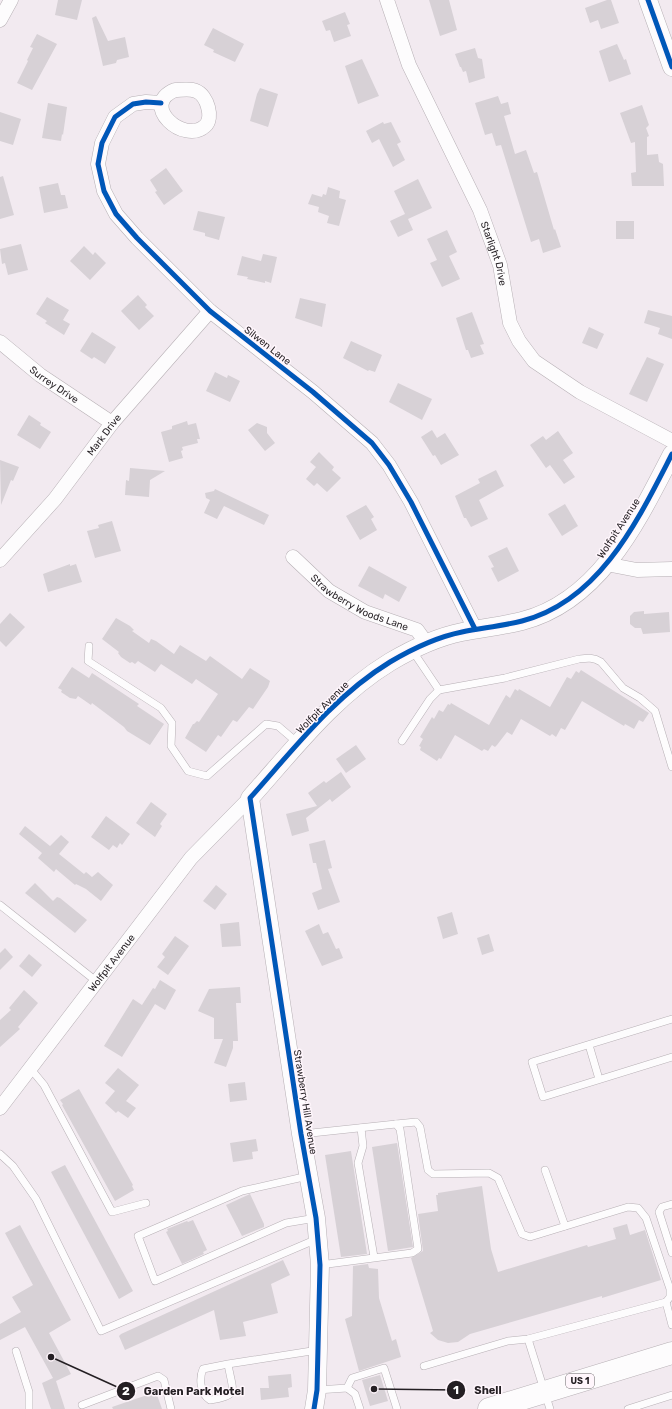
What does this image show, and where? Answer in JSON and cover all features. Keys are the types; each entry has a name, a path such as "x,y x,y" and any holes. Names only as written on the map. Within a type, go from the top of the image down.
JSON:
{"main road":[{"name":"US 1","path":"489,1409 548,1400 672,1353"}],"street":[{"path":"0,20 11,0"},
{"name":"Starlight Drive","path":"387,0 409,65 480,210 500,265 510,324 519,342 534,361 580,392 672,441"},
{"path":"648,0 672,67"},
{"name":"Silwen Lane","path":"162,103 146,102 133,104 115,117 102,143 98,164 104,191 116,214 210,310 313,392 372,443 389,465 408,496 475,629"},
{"name":"Mark Drive","path":"0,560 55,499 112,423 210,310"},
{"name":"Surrey Drive","path":"0,342 40,375 112,423"},
{"name":"Wolfpit Avenue","path":"0,1108 191,858 355,687 378,670 420,647 475,629 520,622 555,609 583,589 606,564 629,530 672,454"},
{"name":"Strawberry Woods Lane","path":"293,557 330,591 365,612 417,630 420,647"},
{"path":"606,564 637,570 672,569"},
{"name":"Strawberry Hill Avenue","path":"250,798 301,1134 316,1218 320,1265 317,1390 314,1409"}],"lane":[{"path":"89,646 88,661 161,708 172,723 171,746 188,771 207,776 266,724 278,726 299,744"},
{"path":"420,647 439,690"},
{"path":"402,741 430,699 439,690 505,678 579,659 596,659 623,688 640,698 655,711 672,767"},
{"path":"2,909 96,981"},
{"path":"672,1019 532,1062 543,1097 672,1057"},
{"path":"589,1045 599,1079"},
{"path":"30,1068 44,1085 112,1212 146,1203"},
{"path":"301,1134 416,1122 420,1127 428,1170 433,1174 489,1173 498,1178 522,1234 530,1237 628,1207 638,1208 646,1218 670,1289 669,1299 672,1325"},
{"path":"320,1265 412,1253 418,1249 400,1129 396,1124"},
{"path":"361,1128 363,1146 358,1163 374,1257"},
{"path":"0,1154 13,1166 36,1199 101,1331 318,1238"},
{"path":"545,1170 565,1226"},
{"path":"309,1176 242,1191 138,1236 155,1281 286,1223 316,1218"},
{"path":"672,1204 662,1207 660,1212 672,1253"},
{"path":"424,1366 508,1342 528,1339 669,1299"},
{"path":"528,1339 548,1400"},
{"path":"228,1364 232,1390 230,1395 226,1398 210,1400 203,1393 199,1376 203,1369 228,1364 318,1350"},
{"path":"16,1351 29,1392 29,1409"},
{"path":"347,1388 352,1378 384,1368 397,1409"},
{"path":"82,1405 158,1376 164,1380 171,1409"},
{"path":"317,1390 347,1388 355,1394 360,1409"},
{"path":"628,1409 672,1395"}],"building":[{"path":"58,0 82,0 77,20 55,15"},
{"path":"429,0 449,0 457,30 440,36"},
{"path":"611,0 619,23 601,29 598,20 590,23 585,8"},
{"path":"345,12 350,24 347,25 351,36 334,42 330,30 326,31 322,21"},
{"path":"96,16 108,41 125,37 129,57 117,60 116,63 103,66 92,18"},
{"path":"213,28 244,44 235,62 213,52 214,50 204,45"},
{"path":"37,34 57,44 32,90 17,83 28,61 27,60 33,48 30,47"},
{"path":"617,44 624,60 626,59 631,74 609,82 599,51"},
{"path":"475,48 478,58 482,59 485,78 469,83 466,71 463,72 455,54"},
{"path":"362,59 379,96 358,104 345,66"},
{"path":"260,88 278,94 268,127 250,121"},
{"path":"498,96 501,104 508,102 511,114 504,116 515,154 526,150 534,173 537,172 554,230 555,229 561,247 543,253 539,239 531,242 501,145 496,146 492,133 485,135 475,103"},
{"path":"48,103 67,107 61,141 42,138"},
{"path":"642,105 649,125 646,128 649,136 647,137 647,155 658,154 659,162 663,164 664,186 632,186 631,173 636,172 635,142 631,143 620,113"},
{"path":"0,112 21,119 13,145 0,141"},
{"path":"383,122 384,124 391,122 401,142 397,144 405,160 393,167 379,139 372,143 366,131"},
{"path":"166,168 183,191 164,205 155,192 157,191 150,180"},
{"path":"3,176 14,215 0,219 0,177"},
{"path":"418,179 432,208 408,219 413,230 398,237 390,221 405,214 394,191"},
{"path":"58,183 61,195 65,195 68,208 44,213 39,187"},
{"path":"328,187 340,191 339,198 346,200 339,226 327,223 329,216 318,212 319,207 308,204 312,194 322,197 323,194 326,195"},
{"path":"198,211 225,217 219,240 205,236 205,233 193,230"},
{"path":"616,221 634,221 634,239 616,239"},
{"path":"447,230 457,252 449,256 460,279 442,287 430,263 437,260 427,239"},
{"path":"21,244 28,270 8,275 5,263 2,264 0,249"},
{"path":"84,246 93,255 95,252 106,263 90,280 70,261"},
{"path":"263,254 277,257 271,283 247,279 248,277 237,275 242,256 261,261"},
{"path":"138,295 147,305 145,307 154,316 139,330 121,311"},
{"path":"47,297 69,310 63,320 70,324 64,335 45,323 47,321 36,314"},
{"path":"300,298 326,304 322,327 295,318"},
{"path":"648,310 672,316 672,339 658,334 660,328 644,323"},
{"path":"472,312 484,344 480,345 484,354 471,358 468,350 466,350 456,318"},
{"path":"589,327 604,334 597,349 582,343"},
{"path":"92,332 116,347 105,364 94,357 92,359 80,351"},
{"path":"351,341 382,355 375,372 368,371 343,358"},
{"path":"647,357 664,364 647,402 629,394"},
{"path":"215,372 227,378 228,375 240,381 230,402 206,391"},
{"path":"398,383 432,399 422,420 389,402"},
{"path":"29,415 51,432 40,449 17,435"},
{"path":"187,421 188,425 196,423 200,439 197,439 198,443 182,447 183,450 181,451 183,458 169,462 161,432 172,429 172,426"},
{"path":"257,423 267,427 267,433 275,443 265,451 248,430"},
{"path":"432,430 437,438 445,433 459,455 441,465 435,455 433,456 421,437"},
{"path":"558,431 573,453 563,460 575,477 564,484 550,465 546,468 530,445 543,436 546,440"},
{"path":"319,452 334,467 332,470 341,478 327,492 317,483 314,486 306,479 316,467 310,462"},
{"path":"0,460 19,467 13,481 11,480 1,505"},
{"path":"130,468 165,471 150,480 149,497 125,495 126,480 129,481"},
{"path":"496,470 504,486 479,500 488,519 471,527 466,518 464,518 455,496 480,483 478,479"},
{"path":"215,489 269,515 264,525 224,506 217,519 204,513 210,500 206,498 205,493 214,491"},
{"path":"565,504 578,526 562,536 548,514"},
{"path":"366,505 374,517 371,519 377,530 360,540 346,516"},
{"path":"112,521 121,551 95,558 87,531 99,528 98,525"},
{"path":"507,547 519,571 498,582 491,568 494,567 488,556"},
{"path":"70,564 70,566 76,564 82,582 48,592 43,574"},
{"path":"369,566 407,587 399,602 385,594 383,599 358,586"},
{"path":"644,611 644,614 669,612 670,632 643,634 641,628 635,628 630,624 630,616 634,612"},
{"path":"10,613 25,627 6,647 0,641 0,624"},
{"path":"116,618 130,626 134,630 132,631 149,643 151,639 156,641 174,654 180,645 206,661 210,656 242,679 250,668 270,681 268,687 253,709 249,707 237,722 233,720 221,737 218,735 206,752 185,738 193,724 197,721 199,722 218,694 196,679 192,684 161,664 155,672 138,661 135,664 132,662 130,663 121,657 118,653 119,652 102,639"},
{"path":"72,667 89,678 92,673 139,704 137,706 164,724 150,745 127,731 124,727 92,703 91,705 78,696 76,699 70,698 61,692 62,690 58,688"},
{"path":"581,670 649,713 643,722 639,720 634,729 625,724 624,726 582,701 565,730 561,728 556,737 552,734 550,736 521,719 512,735 507,732 495,747 492,745 488,751 484,749 482,751 455,735 441,759 439,758 437,761 420,750 421,747 419,746 423,739 420,737 432,717 434,719 439,710 443,712 448,704 450,705 451,703 489,725 506,695 510,698 515,689 518,691 519,689 550,707 567,677 571,679 576,671 579,673"},
{"path":"356,745 366,759 346,773 336,759"},
{"path":"341,772 351,787 332,802 330,799 306,818 309,831 292,836 286,814 317,806 308,793 324,781 326,783"},
{"path":"151,802 167,814 160,824 162,826 155,837 136,823"},
{"path":"106,816 130,834 122,845 120,843 117,848 113,845 109,850 91,837"},
{"path":"25,826 50,846 61,835 69,842 59,854 84,874 86,872 92,877 98,872 113,885 101,901 86,889 76,884 75,885 56,869 54,872 38,858 42,853 19,834"},
{"path":"325,840 332,868 328,869 340,902 318,910 312,893 322,889 316,863 313,863 309,844"},
{"path":"35,883 53,901 57,897 60,898 87,920 75,933 25,893"},
{"path":"216,885 227,894 215,910 203,901"},
{"path":"452,912 458,934 443,939 437,917"},
{"path":"239,922 241,946 222,947 220,924"},
{"path":"319,924 323,934 328,932 336,949 339,948 343,958 322,966 305,931"},
{"path":"489,934 494,951 482,955 477,938"},
{"path":"175,936 189,946 168,975 157,967 165,957 162,954"},
{"path":"5,948 13,957 0,970 0,953"},
{"path":"29,954 42,965 32,977 19,966"},
{"path":"160,980 176,990 165,1010 155,1004 122,1057 104,1046 133,999 142,1005 153,988 155,989"},
{"path":"240,987 241,1003 236,1003 238,1041 233,1041 233,1048 226,1067 214,1063 223,1039 214,1039 214,1018 198,1011 209,989"},
{"path":"24,990 38,1003 18,1027 20,1029 0,1047 0,1020 11,1010 9,1008"},
{"path":"118,1068 139,1085 126,1101 136,1108 128,1118 118,1111 116,1113 105,1103 115,1091 105,1083"},
{"path":"245,1082 247,1100 230,1102 228,1084"},
{"path":"79,1089 133,1185 134,1190 115,1201 60,1100"},
{"path":"256,1139 258,1151 252,1152 253,1159 233,1162 230,1143"},
{"path":"397,1143 413,1247 388,1251 372,1147"},
{"path":"351,1151 367,1254 341,1257 325,1155"},
{"path":"65,1165 133,1291 119,1299 51,1172"},
{"path":"482,1186 491,1249 498,1272 587,1245 588,1247 616,1239 613,1228 627,1224 630,1235 645,1230 661,1280 602,1298 602,1296 470,1334 458,1342 448,1343 438,1340 430,1333 433,1331 411,1258 423,1251 418,1214 438,1211 436,1195 438,1195 438,1193"},
{"path":"250,1194 264,1227 242,1236 226,1205"},
{"path":"193,1220 207,1250 203,1252 204,1254 182,1264 166,1232 168,1231 167,1229"},
{"path":"20,1225 71,1320 49,1333 71,1374 56,1381 65,1409 51,1409 42,1383 53,1378 25,1327 0,1340 0,1324 21,1312 12,1297 33,1285 5,1233"},
{"path":"283,1260 290,1275 271,1284 278,1313 243,1322 246,1336 220,1340 214,1310 125,1350 119,1336 121,1334"},
{"path":"368,1264 369,1268 378,1269 379,1298 392,1341 396,1339 401,1357 359,1371 345,1319 352,1316 353,1266"},
{"path":"291,1374 292,1387 288,1388 289,1397 261,1400 260,1388 269,1388 268,1376"},
{"path":"380,1375 388,1401 370,1406 362,1380"},
{"path":"156,1392 162,1409 113,1409 112,1407"}],"cycle path":[{"path":"648,0 672,67"},
{"path":"161,103 146,102 133,104 115,117 102,143 98,164 104,191 116,214 137,238 210,311 313,392 372,443 389,465 411,502 475,629"},
{"path":"314,1409 317,1390 320,1265 316,1218 301,1134 250,798 332,707 390,662 416,648 443,637 522,621 549,611 574,596 595,577 614,555 645,505 672,454"}],"place":[{"name":"Garden Park Motel","path":"51,1357"},
{"name":"Shell","path":"374,1389"}]}
